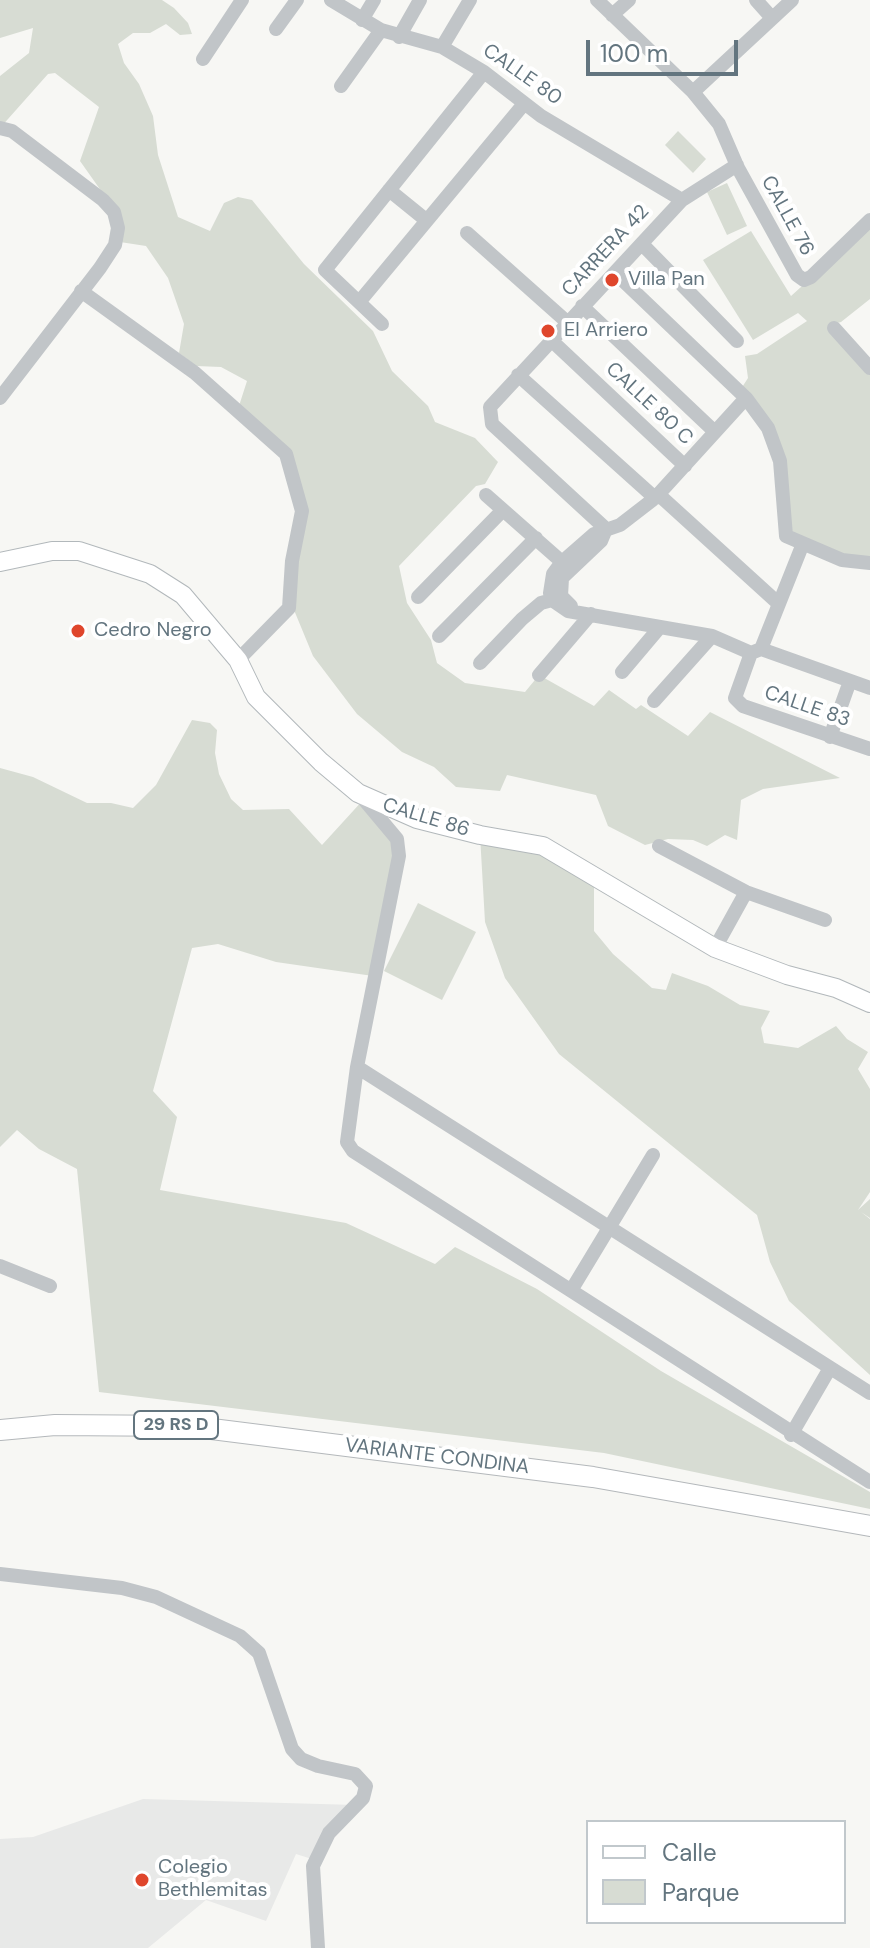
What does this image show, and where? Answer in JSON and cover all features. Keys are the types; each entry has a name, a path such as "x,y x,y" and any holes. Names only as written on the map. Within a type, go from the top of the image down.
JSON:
{"highway":[{"name":"VARIANTE CONDINA","path":"0,1430 94,1424 188,1426 634,1483 870,1526"}],"main road":[{"name":"CALLE 86","path":"0,562 52,551 79,551 150,574 183,595 238,660 256,697 358,793 417,819 480,835 543,846 715,948 787,975 836,988 870,1003"}],"street":[{"path":"203,59 242,0"},
{"path":"276,29 297,0"},
{"name":"CALLE 80","path":"331,0 381,30 442,47 484,72 523,105 682,200"},
{"path":"362,20 374,0"},
{"path":"399,37 420,0"},
{"path":"442,47 470,0"},
{"name":"CALLE 76","path":"597,0 693,92 719,124 738,167 797,275 804,280 870,220"},
{"path":"612,15 629,0"},
{"path":"756,0 772,18"},
{"path":"693,92 792,0"},
{"path":"341,86 381,30"},
{"path":"382,324 325,270 484,72"},
{"path":"360,301 523,105"},
{"path":"0,398 115,245 118,228 114,212 12,131 1,128"},
{"name":"CARRERA 42","path":"606,529 492,424 488,416 490,407 682,200 738,167"},
{"path":"389,190 426,220"},
{"path":"467,233 567,322"},
{"path":"642,244 737,341"},
{"path":"615,273 746,398 775,444 783,481 786,536 802,546 842,560 870,563"},
{"path":"81,291 195,373 286,454 302,511 292,561 289,608 238,660"},
{"path":"582,306 715,432"},
{"path":"834,328 870,368"},
{"name":"CALLE 80 C","path":"551,340 685,466"},
{"path":"518,375 779,604"},
{"path":"746,398 657,496 620,525 594,534 562,562 550,585 552,600 568,611 712,636 870,688"},
{"path":"486,495 562,562"},
{"path":"418,597 503,510"},
{"path":"588,613 565,602 560,585 569,570 601,541 606,529"},
{"path":"439,636 536,538"},
{"path":"756,651 802,546"},
{"path":"480,663 522,619 541,603 552,600"},
{"path":"539,675 588,613"},
{"path":"622,672 660,627"},
{"path":"654,701 712,636"},
{"name":"CALLE 83","path":"756,651 735,698 743,706 870,749"},
{"path":"830,737 850,681"},
{"path":"358,793 390,828 397,839 399,856 370,985 357,1067 347,1142 353,1151 572,1289 791,1435 870,1482"},
{"path":"659,846 746,892 825,920"},
{"path":"715,948 746,892"},
{"path":"357,1067 870,1393"},
{"path":"572,1289 653,1155"},
{"path":"0,1266 50,1286"},
{"path":"791,1435 830,1368"},
{"path":"0,1574 122,1588 156,1597 240,1636 254,1647 268,1672 281,1722 292,1749 301,1759 318,1766 355,1774 366,1786 363,1798 329,1833 313,1866 318,1948"}],"shaded area":[{"name":"Colegio Bethlemitas","path":"143,1799 356,1805 315,1860 296,1854 266,1921 206,1900 148,1948 0,1948 0,1839 33,1837"}],"green space":[{"path":"0,0 162,0 174,8 188,23 192,34 180,35 166,24 150,33 133,33 118,44 124,63 139,84 153,116 158,155 178,217 210,231 224,203 238,197 252,200 304,264 373,331 392,371 428,406 435,422 475,438 498,462 485,484 476,486 399,566 407,603 431,640 437,663 465,683 525,692 539,675 594,706 609,690 636,709 641,705 688,736 710,712 840,778 763,789 741,800 737,840 725,835 707,846 693,840 668,839 645,845 608,826 596,795 507,775 500,791 456,787 434,767 402,752 357,714 313,656 294,610 302,511 293,457 238,409 247,381 221,367 196,366 179,353 184,324 168,278 146,246 120,242 121,219 80,161 99,107 55,73 48,74 0,128 0,76 29,53 33,28 0,38"},
{"path":"678,131 706,159 693,173 665,145"},
{"path":"727,183 747,226 727,235 707,192"},
{"path":"870,225 870,299 834,324 870,368 870,563 786,536 782,448 739,392 748,378 745,356 757,354 807,321 798,313 753,340 703,260 751,231 791,296"},
{"path":"192,720 210,723 217,730 215,753 219,774 231,799 243,810 289,809 322,845 364,799 398,845 373,976 276,962 218,944 192,948 153,1091 177,1117 160,1190 346,1223 435,1264 455,1247 537,1289 661,1371 870,1492 870,1509 604,1453 99,1392 77,1169 39,1149 17,1130 0,1147 0,768 33,777 87,803 111,803 133,808 156,785"},
{"path":"480,835 513,839 594,877 594,931 613,954 652,988 666,990 672,973 708,986 740,1005 770,1011 761,1028 764,1043 798,1048 836,1026 847,1039 868,1052 858,1069 870,1089 870,1192 858,1210 870,1199 870,1218 861,1212 870,1219 870,1375 789,1301 770,1262 757,1215 559,1054 505,978 485,922"},
{"path":"418,903 476,932 442,1000 384,971"}],"place":[{"name":"Villa Pan","path":"612,280"},
{"name":"El Arriero","path":"548,331"},
{"name":"Cedro Negro","path":"78,631"},
{"name":"Colegio Bethlemitas","path":"142,1880"}]}
